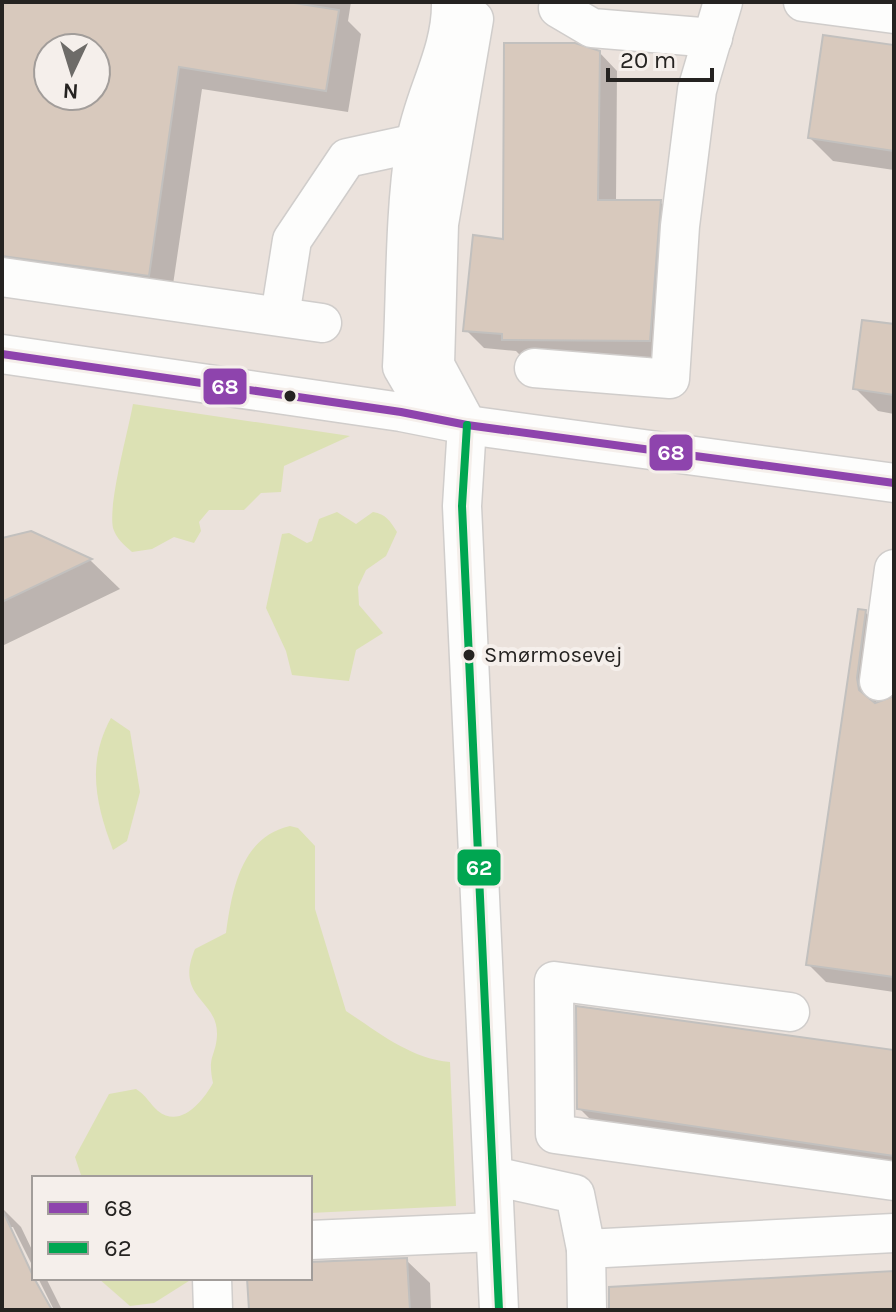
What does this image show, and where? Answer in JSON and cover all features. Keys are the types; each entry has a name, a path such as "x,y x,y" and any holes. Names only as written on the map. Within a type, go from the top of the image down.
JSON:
{"street":[{"path":"451,2 452,32 433,81 439,224 435,365 467,425 462,506 499,1310"},
{"path":"434,144 477,2"},
{"path":"803,2 894,14"},
{"path":"534,368 670,379 680,226 697,90 718,20 592,28 558,8"},
{"path":"280,316 292,240 347,158 434,144"},
{"path":"2,277 322,323"},
{"path":"2,354 401,412 467,425 894,483"},
{"path":"879,681 894,569"},
{"path":"790,1012 554,981 555,1134 894,1181"},
{"path":"493,1176 575,1194 586,1249 587,1310"},
{"path":"312,1240 495,1232"},
{"path":"586,1249 894,1233"},
{"path":"212,1280 213,1310"}],"shaded area":[{"path":"2,2 894,2 894,1310 2,1310"}],"green space":[{"path":"133,404 350,436 284,466 281,492 261,493 244,510 209,510 199,522 201,531 194,543 174,537 152,549 132,552 116,535 112,517"},
{"path":"337,512 356,524 373,512 381,514 397,532 386,556 366,570 358,587 359,605 383,633 356,650 349,681 292,675 286,651 266,608 282,534 289,533 307,543 312,541 319,519"},
{"path":"111,718 130,731 140,792 127,841 113,850 102,817 96,784 98,751"},
{"path":"290,826 298,828 315,846 315,909 346,1011 408,1050 450,1062 456,1206 312,1213 312,1176 81,1176 75,1157 109,1094 136,1089 158,1111 175,1117 197,1105 213,1083 211,1061 217,1035 215,1023 193,988 190,966 195,949 226,933 242,868 260,841"},
{"path":"100,1280 190,1280 154,1303 130,1306"}],"building":[{"path":"2,2 288,2 339,10 326,91 179,67 149,276 2,256"},
{"path":"823,35 894,45 894,151 808,138"},
{"path":"504,43 575,43 600,51 598,200 661,200 650,341 502,340 502,334 463,331 473,235 503,239"},
{"path":"862,320 894,324 894,395 853,389"},
{"path":"31,531 92,559 2,602 2,538"},
{"path":"858,609 866,610 857,678 859,690 875,703 894,696 894,977 806,965"},
{"path":"576,1006 894,1050 894,1156 577,1109"},
{"path":"2,1209 32,1274 32,1280 35,1280 52,1310 2,1310"},
{"path":"407,1258 410,1310 249,1310 247,1280 312,1280 312,1262"},
{"path":"894,1271 894,1310 609,1310 609,1287"}],"transit line":[{"name":"68","path":"2,354 401,412 467,425 894,483"},
{"name":"62","path":"467,425 462,506 499,1310"}],"place":[{"name":"Smørmosevej","path":"469,655"}]}
